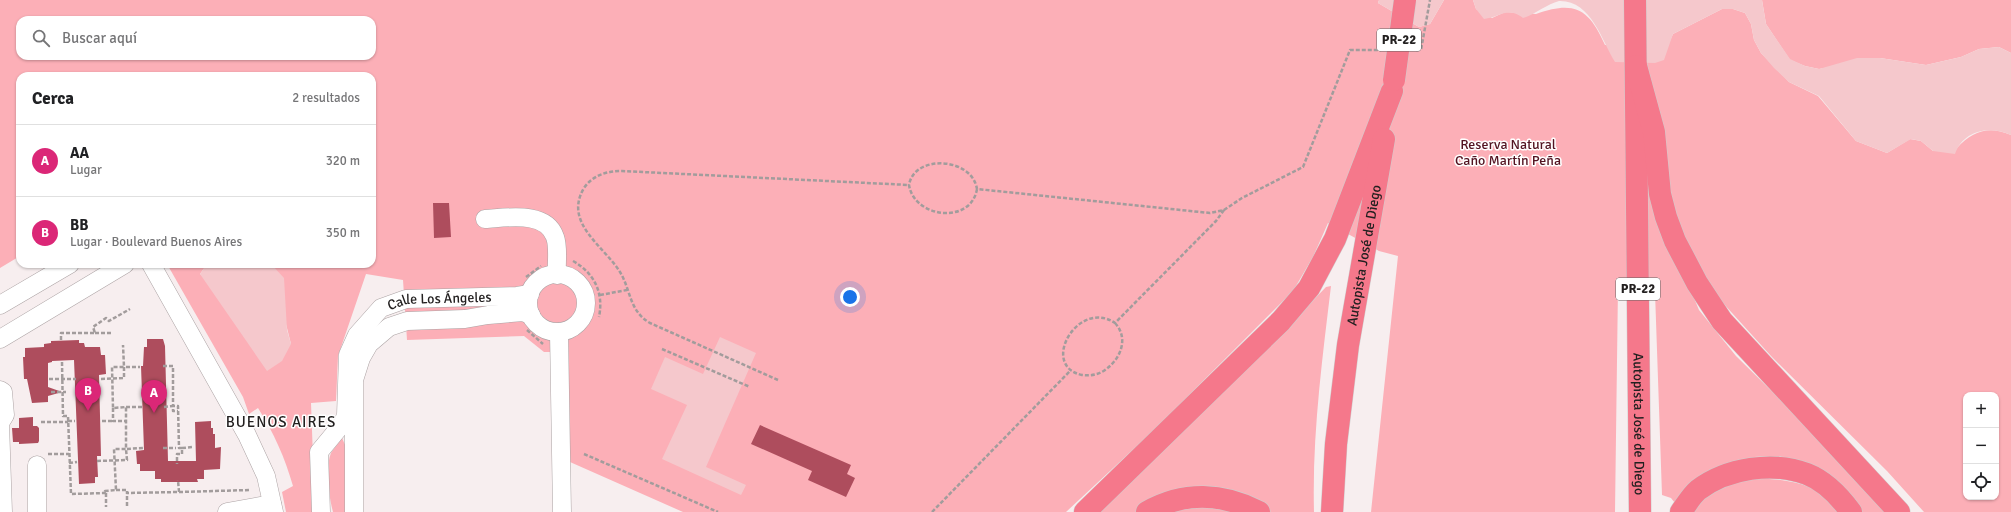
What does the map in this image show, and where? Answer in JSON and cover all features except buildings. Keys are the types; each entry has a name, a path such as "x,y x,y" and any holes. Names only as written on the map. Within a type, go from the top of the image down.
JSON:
{"highway":[{"name":"Autopista José de Diego","path":"1332,512 1336,444 1348,345 1393,85 1405,0"},
{"name":"Autopista José de Diego","path":"1636,0 1640,512"},
{"path":"1636,66 1654,132 1660,194 1675,242 1697,283 1722,321 1899,512"},
{"path":"1085,512 1297,303 1309,288 1335,239 1393,85"},
{"path":"1681,512 1698,491 1708,484 1736,473 1759,468 1793,470 1808,474 1834,492 1851,512"},
{"path":"1148,512 1170,501 1199,497 1217,497 1231,500 1259,512"}],"street":[{"path":"485,220 529,218 540,221 556,238 557,275"},
{"path":"0,304 63,268"},
{"path":"0,339 119,268"},
{"path":"152,268 247,435 266,476 273,508 227,512"},
{"path":"557,275 569,277 577,282 582,287 586,302 585,311 581,321 569,330 559,332 545,330 535,321 527,320 529,305 526,288 540,280 557,275"},
{"name":"Calle Los Ángeles","path":"321,512 319,452 342,423 346,415 348,355 357,335 367,321 381,308 406,299 517,296 526,288"},
{"name":"Calle Los Ángeles","path":"354,512 354,380 361,358 369,344 389,327 407,321 465,319 488,315 523,312 527,320"},
{"path":"559,332 562,512"},
{"path":"0,390 3,392 5,415 0,423 3,512"},
{"path":"37,512 40,460"}],"path":[{"path":"1413,50 1421,50 1430,0"},
{"path":"1115,323 1216,221 1224,210 1242,198 1303,167 1350,50 1382,50"},
{"path":"937,163 944,163 966,171 972,177 977,189 974,197 967,206 952,212 938,213 923,208 918,203 909,185 912,176 922,169 937,163"},
{"path":"778,380 644,320 633,306 620,272 586,231 578,214 579,202 584,189 594,178 606,172 622,171 909,185"},
{"path":"977,189 1173,210 1210,213 1224,210"},
{"path":"526,288 543,264 543,257 563,257 586,270 593,278 600,295 599,317"},
{"path":"600,295 627,290"},
{"path":"95,333 93,326 106,318 109,321 130,309"},
{"path":"1097,317 1107,318 1115,323 1120,330 1123,342 1118,354 1110,365 1098,373 1090,375 1076,373 1071,370 1064,360 1063,352 1066,340 1073,330 1083,321 1097,317"},
{"path":"527,320 546,346"},
{"path":"61,340 61,333 111,333"},
{"path":"101,379 124,378 123,345"},
{"path":"662,348 750,387"},
{"path":"62,362 64,392 63,422"},
{"path":"163,366 172,366 173,406"},
{"path":"113,421 112,367 140,367"},
{"path":"932,512 962,479 1071,370"},
{"path":"49,379 76,379"},
{"path":"51,392 64,392"},
{"path":"164,407 178,406 179,448 177,454 177,464"},
{"path":"113,408 144,407"},
{"path":"97,460 126,460 126,408"},
{"path":"63,416 68,416 70,494 106,493 106,491 127,490 127,506"},
{"path":"102,421 126,420"},
{"path":"41,422 76,421"},
{"path":"116,490 114,449 144,448"},
{"path":"162,448 193,448"},
{"path":"177,454 182,454 179,448"},
{"path":"40,460 69,454"},
{"path":"584,454 718,512"},
{"path":"70,463 77,462"},
{"path":"178,480 179,492"},
{"path":"127,493 250,490"},
{"path":"106,493 106,507"}],"green space":[{"name":"Reserva Natural Caño Martín Peña","path":"0,0 1379,0 1378,3 1419,27 1430,24 1444,0 1473,0 1476,9 1492,18 1505,12 1536,14 1561,8 1571,8 1579,11 1593,23 1605,45 1668,45 1673,34 1722,9 1733,9 1745,13 1751,24 1754,40 1761,53 1789,82 1818,96 1856,141 1887,153 1910,139 1921,141 1933,151 1957,148 1969,137 1981,131 1995,130 2011,135 2011,512 1924,512 1887,471 1771,356 1723,303 1694,298 1699,310 1736,356 1801,420 1887,512 1862,512 1858,505 1798,460 1776,456 1754,457 1757,478 1793,482 1813,489 1822,494 1841,512 1682,512 1671,498 1662,495 1655,292 1618,286 1615,512 1371,512 1398,256 1379,251 1328,223 1313,257 1293,291 1153,431 1066,512 683,512 570,462 567,352 544,352 524,336 407,340 403,280 366,274 338,356 336,401 311,403 315,512 286,512 282,492 293,486 283,456 274,436 258,408 249,414 243,397 169,268 204,268 200,274 291,344 272,268 376,268 376,72 16,72 16,258 0,268"},
{"path":"1762,0 2011,0 2011,53 1999,47 1979,49 1961,57 1926,65 1880,58 1819,69 1805,66 1790,60 1766,24"},
{"path":"1331,286 1316,427 1314,512 1099,512 1271,344 1326,287"},
{"path":"342,438 346,447 347,512 333,512 329,490 328,466 331,453"}],"shaded area":[{"path":"1379,0 1444,0 1430,24 1419,27 1378,3"},
{"path":"1473,0 1762,0 1766,24 1790,59 1805,66 1819,69 1857,58 1880,58 1926,65 1961,57 1979,49 1999,47 2011,53 2011,135 1995,130 1978,132 1964,140 1955,154 1933,151 1921,141 1911,139 1887,153 1856,141 1819,96 1789,82 1774,68 1761,53 1754,40 1751,24 1745,13 1733,9 1722,9 1673,34 1664,60 1655,63 1615,62 1594,23 1579,7 1570,2 1555,2 1523,18 1513,13 1504,13 1484,19 1476,9"},
{"path":"204,268 275,268 284,278 287,330 291,344 282,361 267,371 200,274"},
{"path":"720,337 756,353 706,467 746,485 741,495 662,459 687,405 651,389 665,357 703,374"}],"place":[{"name":"BB","path":"88,411"},
{"name":"AA","path":"154,413"}],"district":[{"name":"BUENOS AIRES","path":"281,422"}]}
